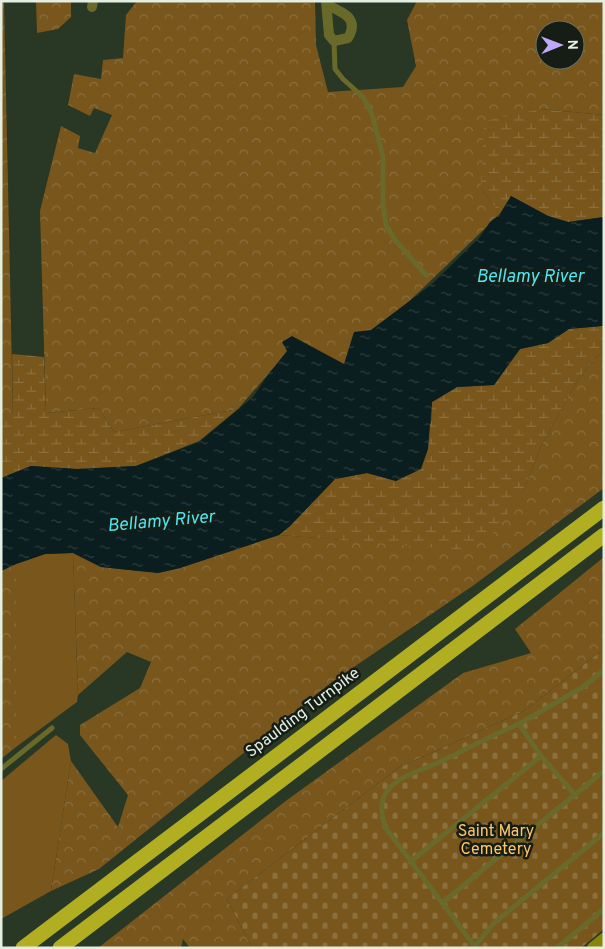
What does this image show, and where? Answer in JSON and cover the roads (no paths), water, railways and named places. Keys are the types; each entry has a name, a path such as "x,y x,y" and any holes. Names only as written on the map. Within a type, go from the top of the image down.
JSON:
{"highway":[{"name":"Spaulding Turnpike","path":"23,948 604,508"},
{"path":"60,948 604,535"}],"street":[{"path":"327,3 348,17 352,24 352,32 348,38 334,41 329,35 327,3"}],"lane":[{"path":"334,41 335,69 363,97 372,114 383,158 383,204 386,225 395,240 426,275"},
{"path":"604,670 583,687 518,724 409,776 388,789 381,806 385,826 410,862 476,947 494,923 604,833"},
{"path":"518,724 541,756 575,795"},
{"path":"1,769 52,728"},
{"path":"410,862 541,756"},
{"path":"442,903 604,771"},
{"path":"557,948 604,909"}],"water":[{"name":"Bellamy River","path":"511,196 548,216 568,222 604,217 604,324 602,326 569,329 548,343 520,349 494,385 457,387 432,402 428,449 421,469 396,481 367,473 335,479 279,535 180,568 158,573 101,567 73,553 45,554 1,571 1,478 31,466 77,469 136,466 199,442 253,397 287,351 282,342 292,336 344,364 354,332 371,330 432,284 479,238 490,222 500,214"}],"park label":[{"name":"Saint Mary Cemetery","path":"496,841"}]}
